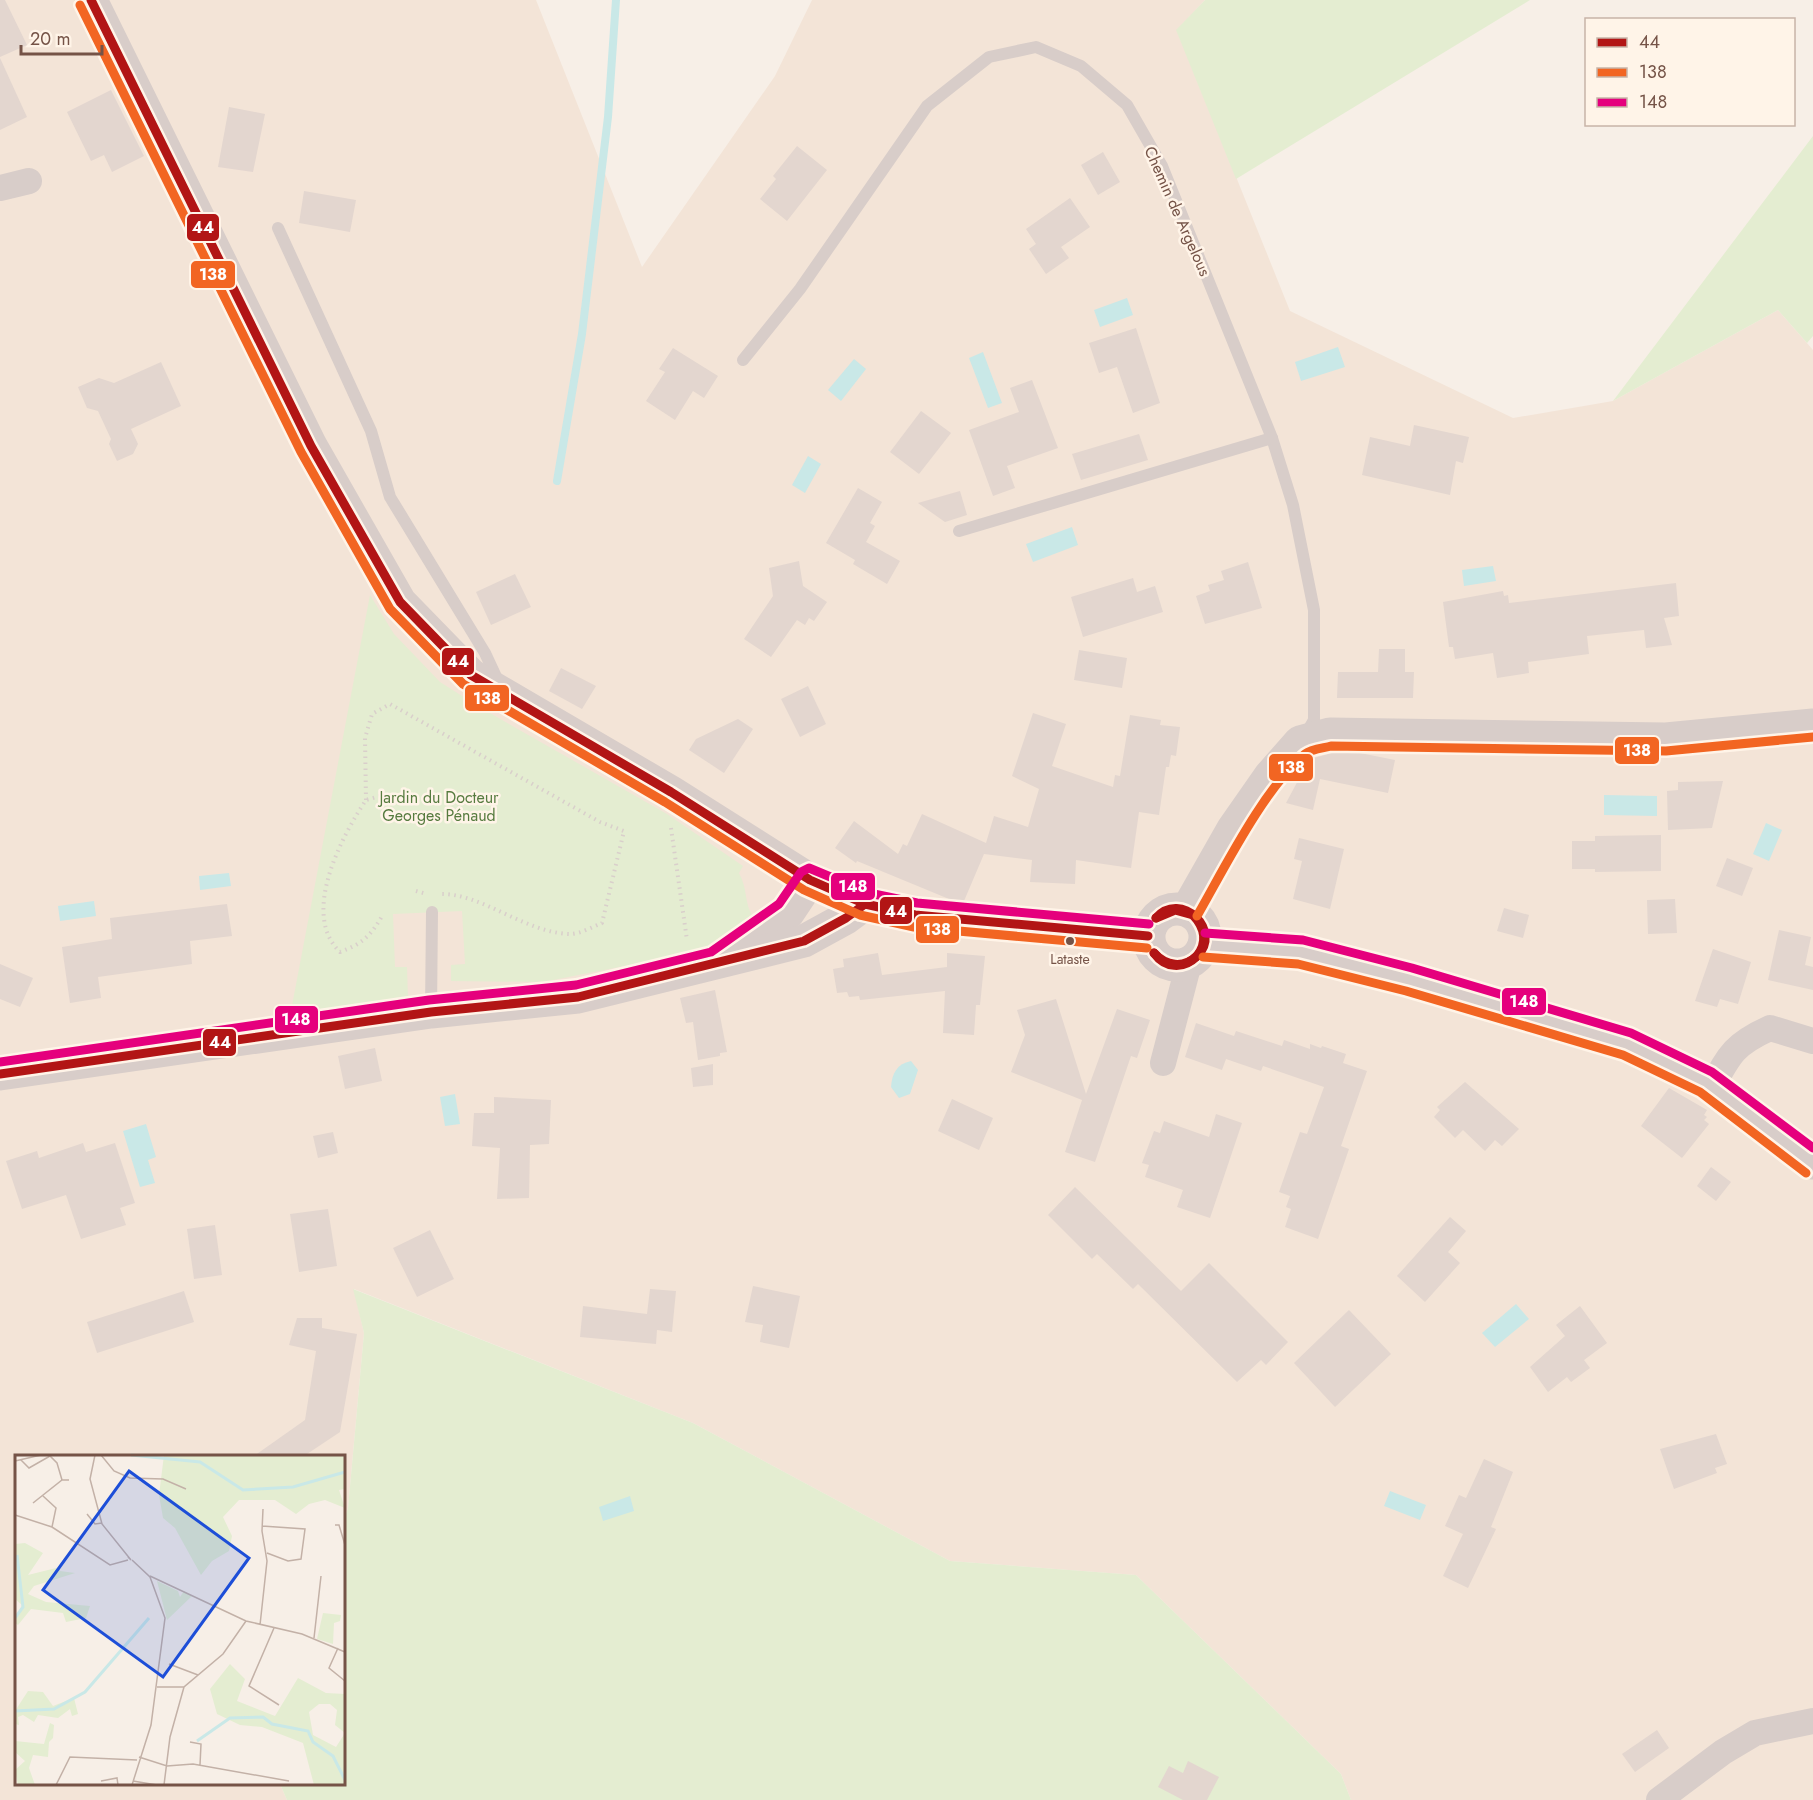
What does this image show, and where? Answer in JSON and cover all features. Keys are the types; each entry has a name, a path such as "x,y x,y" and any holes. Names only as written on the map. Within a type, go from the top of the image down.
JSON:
{"main road":[{"path":"90,0 311,446 400,602 471,675 671,792 810,880 865,904 915,915 1148,936"},
{"path":"1187,910 1233,829 1270,776 1300,742 1330,734 1666,740 1813,725"},
{"path":"716,963 788,913 810,880"},
{"path":"0,1074 431,1012 578,998 804,940 846,918 865,904"},
{"path":"1197,954 1204,927 1197,917 1187,910 1171,909 1164,911 1153,922 1148,936 1152,950 1161,961 1175,966 1197,954 1300,952 1409,979 1627,1044 1712,1087 1813,1163"}],"street":[{"path":"0,188 29,181"},
{"path":"1163,1063 1197,954"},
{"path":"1712,1087 1722,1066 1742,1041 1770,1028 1813,1041"},
{"path":"1659,1800 1723,1752 1755,1733 1813,1721"}],"lane":[{"name":"Chemin de Argelous","path":"743,360 800,289 927,106 989,57 1036,47 1081,66 1127,105 1161,166 1272,438 1293,505 1314,610 1314,720 1300,742"},
{"path":"278,228 371,430 390,497 485,653 503,693"},
{"path":"959,531 1272,438"},
{"path":"431,1012 432,912"}],"path":[{"path":"383,914 373,934 358,945 340,952 324,931 323,910 328,879 343,836 366,800 365,738 372,714 390,704 600,822 624,831 602,923 572,934 529,925 464,898 416,891"},
{"path":"366,800 381,796"}],"shaded area":[{"path":"0,0 536,0 642,267 775,76 812,0 1205,0 1177,30 1290,311 1513,418 1613,401 1778,310 1813,350 1813,1800 1351,1800 1341,1774 1136,1575 950,1561 693,1423 354,1289 364,1333 348,1508 345,1516 345,1455 15,1455 15,1785 280,1785 287,1800 0,1800"}],"green space":[{"path":"1205,0 1530,0 1236,179 1176,30"},
{"path":"1813,136 1813,336 1807,343 1778,310 1613,401"},
{"name":"Jardin du Docteur Georges Pénaud","path":"370,595 394,634 440,682 481,708 667,814 743,866 739,873 753,917 748,924 732,938 706,950 543,982 451,981 451,965 465,964 462,911 393,914 395,967 407,967 408,998 290,1016"},
{"path":"353,1289 693,1423 950,1561 1136,1575 1341,1774 1351,1800 287,1800 280,1785 345,1785 345,1516 348,1508 364,1333"}],"water":[{"path":"1127,298 1133,315 1100,327 1094,310"},
{"path":"1338,347 1345,367 1301,381 1295,362"},
{"path":"983,352 1002,403 988,408 969,358"},
{"path":"854,359 866,369 841,401 828,390"},
{"path":"808,456 821,464 805,493 792,485"},
{"path":"1072,527 1078,545 1033,562 1026,544"},
{"path":"1493,566 1496,581 1464,586 1462,570"},
{"path":"1604,795 1657,796 1657,816 1604,815"},
{"path":"1766,823 1782,830 1769,861 1753,854"},
{"path":"229,873 231,886 200,890 199,876"},
{"path":"94,901 96,916 60,921 58,906"},
{"path":"911,1061 918,1070 910,1094 899,1098 891,1087 893,1077 899,1067"},
{"path":"455,1094 460,1124 445,1126 440,1097"},
{"path":"146,1124 156,1157 148,1160 155,1183 140,1187 123,1131"},
{"path":"1516,1304 1529,1319 1495,1347 1482,1333"},
{"path":"1390,1491 1426,1505 1420,1520 1384,1506"},
{"path":"630,1496 634,1511 603,1521 599,1507"}],"building":[{"path":"0,0 5,0 27,45 0,57"},
{"path":"0,58 27,117 0,130"},
{"path":"111,90 144,156 112,172 104,155 91,161 67,112"},
{"path":"229,107 265,114 253,172 218,167"},
{"path":"797,146 827,170 787,221 760,199 776,179 773,176"},
{"path":"1103,152 1120,182 1098,195 1081,165"},
{"path":"304,191 356,200 350,232 299,223"},
{"path":"1070,198 1090,227 1061,247 1069,258 1046,274 1029,249 1036,244 1026,229"},
{"path":"1136,328 1160,403 1133,413 1117,367 1099,373 1089,343"},
{"path":"673,348 718,376 704,398 693,391 675,420 646,401 665,372 659,369"},
{"path":"161,362 181,406 131,429 138,444 133,454 117,461 109,444 111,439 98,411 87,408 78,387 99,378 114,383"},
{"path":"1032,380 1058,448 1007,466 1015,488 993,496 969,430 1019,412 1010,388"},
{"path":"921,411 951,433 919,474 890,452"},
{"path":"1414,425 1469,437 1463,463 1456,461 1450,495 1362,475 1370,437 1410,446"},
{"path":"1139,434 1148,460 1081,480 1072,454"},
{"path":"858,488 882,502 870,523 875,526 866,542 900,561 887,584 853,564 855,560 826,543"},
{"path":"960,491 967,515 945,522 918,503"},
{"path":"799,561 803,586 827,602 814,621 809,618 805,625 797,620 771,657 744,639 773,596 769,568"},
{"path":"1248,562 1262,608 1205,624 1196,596 1210,591 1208,585 1224,580 1221,571"},
{"path":"515,574 531,607 491,625 476,592"},
{"path":"1133,578 1137,592 1155,586 1163,612 1083,637 1071,597"},
{"path":"1676,583 1679,616 1664,618 1672,645 1646,648 1644,630 1587,636 1589,654 1528,662 1529,673 1497,678 1493,653 1455,659 1453,647 1449,647 1443,602 1503,591 1504,596 1508,595 1509,603"},
{"path":"1379,649 1405,649 1405,672 1414,672 1413,698 1337,698 1338,672 1378,672"},
{"path":"1079,650 1127,658 1122,688 1074,680"},
{"path":"561,668 596,686 582,709 549,691"},
{"path":"808,686 826,724 800,737 781,699"},
{"path":"1033,713 1066,724 1052,766 1113,787 1115,775 1120,776 1130,715 1161,720 1160,725 1180,727 1176,756 1171,755 1169,767 1166,767 1159,815 1139,812 1131,868 1076,860 1075,884 1030,882 1032,860 984,854 964,901 949,899 857,861 856,863 835,848 854,821 898,854 903,844 907,846 922,814 986,843 994,816 1028,827 1039,789 1012,776"},
{"path":"738,719 753,729 724,773 689,750 696,739"},
{"path":"1332,753 1360,753 1395,760 1388,793 1320,779 1313,810 1286,803 1301,775 1297,774 1310,759"},
{"path":"1723,781 1712,828 1668,830 1667,791 1678,790 1678,782"},
{"path":"1661,835 1661,871 1595,872 1595,869 1572,869 1572,841 1595,841 1595,836"},
{"path":"1299,838 1344,849 1330,909 1293,899 1302,861 1294,859"},
{"path":"1727,858 1753,868 1742,896 1716,886"},
{"path":"1675,899 1677,933 1648,934 1647,900"},
{"path":"227,904 232,936 190,941 192,964 98,977 101,998 70,1003 62,947 112,939 110,918"},
{"path":"1504,908 1529,915 1523,938 1497,931"},
{"path":"1779,930 1811,937 1805,965 1813,967 1813,990 1768,980"},
{"path":"1713,949 1751,962 1738,1004 1720,999 1717,1007 1695,1001"},
{"path":"878,953 882,975 947,967 947,953 985,956 980,1005 976,1005 974,1035 943,1033 945,991 860,1000 859,996 849,997 847,992 837,993 833,969 844,967 843,959"},
{"path":"0,964 33,978 20,1007 0,999"},
{"path":"715,990 727,1052 720,1053 720,1056 698,1060 693,1022 686,1023 680,998"},
{"path":"1056,999 1086,1094 1117,1009 1150,1020 1137,1058 1131,1056 1095,1162 1065,1152 1082,1100 1011,1072 1025,1035 1017,1010"},
{"path":"1196,1023 1234,1036 1236,1031 1282,1046 1284,1040 1310,1049 1310,1044 1321,1048 1322,1046 1346,1054 1343,1063 1367,1071 1341,1146 1349,1149 1318,1239 1285,1227 1291,1209 1286,1207 1290,1196 1279,1192 1300,1132 1307,1134 1324,1087 1263,1066 1261,1071 1226,1059 1222,1070 1185,1057"},
{"path":"375,1048 382,1081 345,1089 338,1056"},
{"path":"713,1064 713,1085 693,1087 691,1068"},
{"path":"1465,1082 1519,1129 1502,1146 1495,1140 1485,1151 1463,1130 1455,1138 1434,1117 1440,1110 1437,1107"},
{"path":"1669,1088 1707,1110 1704,1115 1707,1117 1704,1120 1709,1124 1682,1158 1641,1126"},
{"path":"494,1097 551,1100 549,1144 530,1145 529,1198 497,1199 500,1148 472,1146 474,1113 494,1113"},
{"path":"952,1099 993,1118 979,1150 938,1131"},
{"path":"1216,1114 1242,1123 1210,1218 1177,1207 1183,1190 1145,1177 1149,1165 1142,1163 1154,1131 1160,1133 1164,1121 1209,1137"},
{"path":"333,1132 338,1153 318,1158 313,1136"},
{"path":"83,1143 86,1152 115,1143 135,1203 120,1208 126,1225 81,1239 66,1195 22,1209 6,1161 37,1151 39,1158"},
{"path":"1711,1167 1731,1182 1716,1201 1697,1186"},
{"path":"1075,1187 1181,1291 1209,1263 1288,1342 1266,1365 1261,1360 1237,1382 1138,1284 1133,1289 1097,1254 1092,1259 1048,1215"},
{"path":"328,1209 337,1266 299,1272 290,1214"},
{"path":"1450,1217 1466,1231 1448,1252 1460,1263 1425,1302 1397,1276"},
{"path":"215,1225 222,1275 194,1279 187,1229"},
{"path":"430,1230 454,1279 417,1297 393,1248"},
{"path":"753,1286 800,1296 789,1348 760,1342 763,1325 745,1322"},
{"path":"650,1289 676,1291 672,1332 657,1330 656,1344 580,1337 583,1306 647,1314"},
{"path":"184,1291 194,1322 97,1353 87,1322"},
{"path":"1580,1306 1607,1343 1584,1360 1590,1368 1571,1382 1567,1377 1548,1392 1530,1367 1565,1336 1556,1325"},
{"path":"1349,1310 1391,1354 1335,1407 1294,1363"},
{"path":"297,1318 322,1318 322,1328 357,1334 340,1432 306,1455 255,1455 305,1420 316,1351 289,1345"},
{"path":"1716,1434 1727,1464 1715,1468 1717,1473 1674,1489 1660,1449"},
{"path":"1484,1459 1513,1472 1491,1527 1496,1529 1468,1588 1443,1576 1463,1534 1445,1526 1459,1495 1466,1498"},
{"path":"1657,1730 1669,1748 1635,1772 1622,1754"},
{"path":"1188,1761 1219,1777 1207,1800 1183,1800 1158,1787 1169,1766 1183,1773"}],"waterway":[{"path":"557,481 582,334 608,117 616,0"}],"transit line":[{"name":"44","path":"91,0 311,446 400,602 471,675 671,792 810,880 865,904 915,915 1148,936"},
{"name":"138","path":"80,5 301,452 390,609 463,684 665,802 804,890 860,915 914,927 1147,948"},
{"name":"138","path":"1197,916 1260,808 1290,769 1305,754 1314,750 1331,746 1666,751 1813,737"},
{"name":"148","path":"0,1062 429,1000 576,985 711,952 779,904 801,872 809,868 869,893 917,903 1149,924"},
{"name":"44","path":"0,1074 431,1012 578,997 804,941 846,918 865,904"},
{"name":"44","path":"1156,918 1166,911 1177,909 1187,911 1196,917 1205,936 1204,946 1197,956"},
{"name":"44","path":"1156,918 1175,910 1193,915 1204,935 1203,946 1197,956"},
{"name":"148","path":"1205,933 1303,940 1412,968 1631,1033 1712,1072 1813,1148"},
{"name":"44","path":"1154,953 1164,961 1175,964 1186,963 1197,956"},
{"name":"44","path":"1154,953 1163,962 1174,965 1186,964 1197,956"},
{"name":"138","path":"1203,957 1298,964 1406,991 1623,1055 1700,1092 1806,1173"}],"place":[{"name":"Lataste","path":"1070,941"}]}
